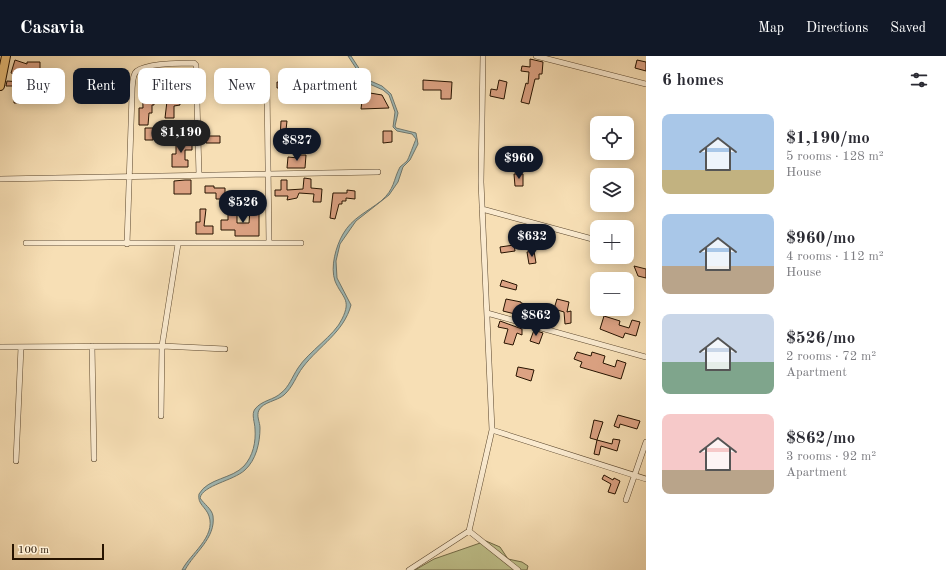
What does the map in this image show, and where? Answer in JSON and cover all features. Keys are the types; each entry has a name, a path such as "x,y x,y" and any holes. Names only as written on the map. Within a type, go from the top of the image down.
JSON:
{"main road":[{"path":"0,86 4,58"}],"street":[{"path":"409,570 469,531 492,430 481,182 483,56"},
{"path":"536,56 646,84"},
{"path":"127,244 132,95 136,72 140,69 170,63 194,63 197,68 199,175"},
{"path":"266,104 269,243"},
{"path":"0,179 378,172"},
{"path":"482,209 590,238"},
{"path":"26,243 301,243"},
{"path":"161,416 162,346 178,244"},
{"path":"487,313 646,357"},
{"path":"92,346 94,459"},
{"path":"0,347 162,346 225,349"},
{"path":"16,461 21,347"},
{"path":"492,430 646,479"},
{"path":"626,500 646,442"},
{"path":"469,531 518,570"}],"green space":[{"path":"486,541 500,547 508,559 522,562 528,566 527,570 415,570 434,559"}],"water":[{"path":"348,56 351,56 359,68 356,68"},
{"path":"371,81 382,86 391,94 398,113 395,126 396,128 416,133 418,144 410,160 403,167 398,182 389,195 356,221 340,244 336,261 337,278 351,305 348,315 337,331 309,359 287,392 281,397 264,405 259,410 258,417 260,428 258,445 255,456 249,466 240,474 212,486 202,494 200,498 212,513 213,524 204,545 185,570 182,570 206,538 209,531 209,516 200,503 199,494 208,485 233,474 244,466 250,458 255,439 253,416 255,409 284,391 302,362 334,331 339,325 345,312 345,299 335,281 333,269 334,257 338,244 343,234 351,224 386,197 400,167 408,160 416,139 412,134 397,131 393,127 395,112 389,95 383,90 371,85"}],"building":[{"path":"530,59 543,62 542,74 539,74 539,79 535,79 529,104 521,102 526,83 528,84 529,72 521,71 522,66 530,67"},
{"path":"15,60 27,64 27,62 40,62 40,68 13,68"},
{"path":"637,60 646,62 646,71 635,68"},
{"path":"423,80 452,82 451,99 441,99 441,90 423,90"},
{"path":"499,80 507,82 504,99 490,96 491,89 497,90"},
{"path":"7,81 12,81 12,86 6,86"},
{"path":"371,93 382,95 389,108 361,109 362,104 371,104"},
{"path":"143,104 154,104 152,105 152,113 149,113 148,125 139,125 139,108 143,108"},
{"path":"167,104 180,104 174,106 174,118 165,118"},
{"path":"281,121 287,121 285,139 280,139"},
{"path":"145,128 153,128 153,140 145,140"},
{"path":"165,129 177,129 177,132 180,132 180,140 165,140"},
{"path":"383,131 392,131 392,142 383,143"},
{"path":"206,136 220,136 220,143 206,143"},
{"path":"176,141 192,141 192,150 185,150 185,160 188,160 188,167 172,167 172,154 176,154"},
{"path":"298,155 306,155 305,168 287,168 288,157 298,158"},
{"path":"514,174 523,174 523,186 515,186"},
{"path":"304,178 311,179 311,188 322,189 321,202 313,202 314,194 299,193 297,198 287,200 288,196 275,196 275,190 281,190 281,180 287,180 287,190 303,189"},
{"path":"191,180 191,194 174,194 174,181"},
{"path":"205,186 225,188 225,199 216,199 216,193 205,193"},
{"path":"347,190 355,191 355,199 346,198 346,201 342,201 342,204 339,204 335,219 330,218 333,193 347,193"},
{"path":"200,209 206,209 204,226 213,226 213,234 196,234 196,222 200,222"},
{"path":"250,209 259,209 259,236 235,236 235,230 221,230 221,220 228,220 228,213 237,213 237,223 249,223"},
{"path":"514,245 515,251 501,253 500,247"},
{"path":"534,251 536,263 529,264 527,252"},
{"path":"634,266 646,269 646,278 638,276"},
{"path":"502,280 517,285 516,290 500,286"},
{"path":"506,299 534,306 531,315 528,314 527,317 503,311"},
{"path":"557,299 569,302 567,312 571,311 571,323 565,324 564,312 554,309"},
{"path":"604,316 620,321 619,325 629,328 632,320 640,322 636,336 625,333 623,338 600,329"},
{"path":"500,321 522,329 522,335 517,333 513,345 504,343 508,329 498,327"},
{"path":"534,330 543,333 539,344 530,341"},
{"path":"577,352 591,356 592,352 605,356 603,363 615,367 617,360 626,363 621,379 580,367 582,362 574,359"},
{"path":"518,367 534,370 531,381 516,376"},
{"path":"618,415 640,421 637,429 620,424 619,428 614,426"},
{"path":"594,420 603,422 597,440 590,438"},
{"path":"613,439 620,440 617,451 601,446 599,455 594,454 597,440 612,444"},
{"path":"604,475 613,480 614,478 620,481 615,494 608,492 611,484 602,479"}]}
